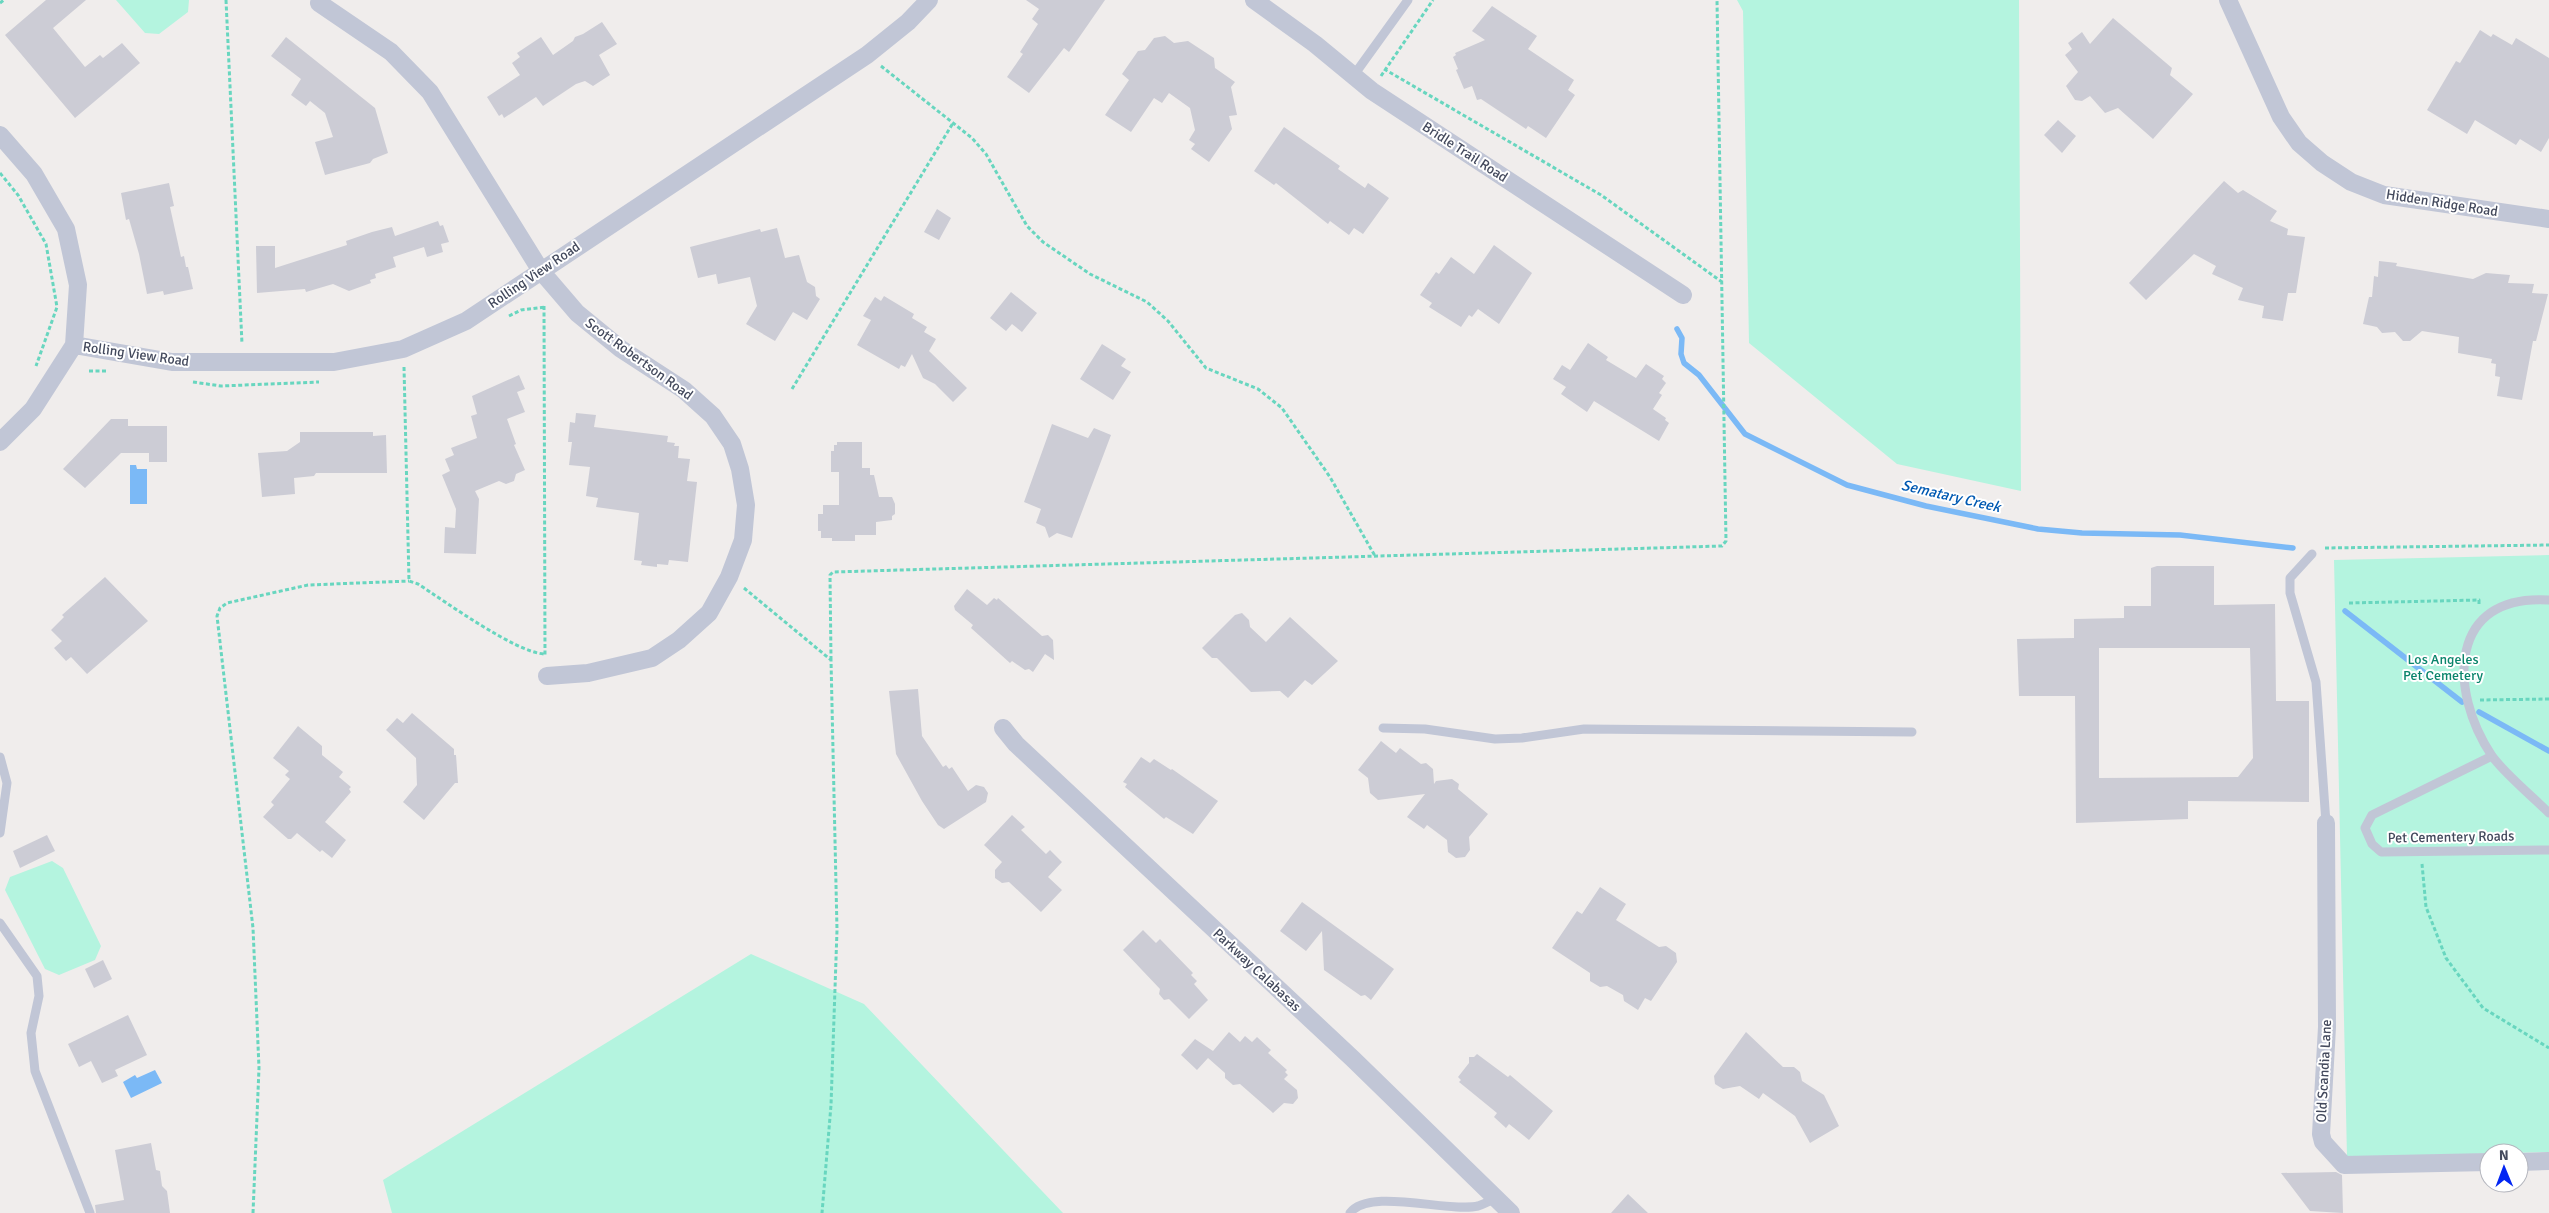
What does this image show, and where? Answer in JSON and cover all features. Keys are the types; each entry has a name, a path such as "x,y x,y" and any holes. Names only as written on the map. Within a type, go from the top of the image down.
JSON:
{"street":[{"name":"Rolling View Road","path":"74,345 172,362 243,363 334,362 404,349 466,321 867,55 908,22 930,0"},
{"name":"Bridle Trail Road","path":"1254,0 1315,44 1372,91 1683,295"},
{"name":"Hidden Ridge Road","path":"2228,0 2281,117 2300,142 2322,163 2351,182 2384,195 2549,219"},
{"name":"Scott Robertson Road","path":"319,3 391,52 430,92 540,271 577,313 621,349 684,390 713,416 732,444 740,469 746,504 743,540 729,576 710,613 679,640 652,658 588,673 547,676"},
{"path":"0,135 34,174 66,229 78,285 74,345 33,409 0,442"},
{"name":"Parkway Calabasas","path":"1003,728 1016,744 1338,1046 1511,1213"},
{"name":"Old Scandia Lane","path":"2326,823 2327,1027 2321,1134 2323,1142 2344,1165 2479,1162"},
{"path":"2529,1162 2549,1161"}],"lane":[{"path":"1354,76 1408,0"},
{"path":"2312,554 2290,578 2290,593 2316,682 2326,823"},
{"path":"2549,600 2509,602 2485,615 2472,632 2464,661 2467,700 2472,718 2492,756 2549,813"},
{"path":"1383,728 1425,728 1495,738 1522,738 1584,729 1912,732"},
{"name":"Pet Cementery Roads","path":"2492,756 2372,815 2365,828 2372,844 2381,852 2549,850"},
{"path":"0,757 7,783 0,833"},
{"path":"0,923 37,976 39,996 31,1034 35,1071 90,1213"},
{"path":"1350,1213 1354,1207 1376,1202 1476,1206 1496,1198"}],"path":[{"path":"0,3 4,0"},
{"path":"226,0 243,363"},
{"path":"1372,91 1384,69 1433,0"},
{"path":"822,1213 831,1105 837,930 830,575 834,572 1722,546 1726,541 1717,0"},
{"path":"867,55 972,138 986,154 1027,226 1044,242 1090,274 1147,302 1168,320 1206,368 1258,389 1282,408 1330,477 1375,556"},
{"path":"1384,69 1601,196 1723,283"},
{"path":"792,389 953,123"},
{"path":"0,173 18,195 46,244 57,307 32,374"},
{"path":"544,306 544,654 547,676"},
{"path":"404,349 410,582"},
{"path":"2312,554 2325,548 2549,545"},
{"path":"729,576 831,660"},
{"path":"253,1213 259,1068 253,928 217,616 220,608 227,603 308,585 410,582 418,584 528,651 544,654"},
{"path":"2349,602 2479,600 2479,623"},
{"path":"2467,700 2549,699"},
{"path":"2422,852 2426,908 2446,958 2482,1008 2549,1048"}],"green space":[{"path":"116,0 189,0 188,12 159,34 145,33"},
{"path":"1737,0 2019,0 2021,491 1897,464 1749,343 1743,11"},
{"name":"Los Angeles Pet Cemetery","path":"2549,555 2549,1152 2529,1152 2529,1143 2479,1143 2479,1154 2347,1157 2334,560"},
{"path":"52,861 63,868 101,946 95,960 59,975 45,969 5,890 10,877"},
{"path":"751,954 864,1004 1063,1213 392,1213 383,1180"}],"water":[{"path":"130,465 136,465 137,469 147,469 147,504 130,504"},
{"path":"155,1070 162,1083 131,1098 123,1082 135,1075 137,1078"}],"building":[{"path":"46,0 86,0 53,28 85,67 100,55 103,58 122,43 140,63 75,118 5,35"},
{"path":"1026,0 1105,0 1069,52 1064,48 1029,93 1007,77 1023,54 1020,52 1038,24 1032,19 1039,9"},
{"path":"1492,6 1537,36 1528,49 1574,80 1568,90 1575,95 1546,138 1528,126 1526,129 1481,99 1477,100 1472,86 1464,89 1456,70 1458,69 1453,57 1456,55 1455,53 1485,40 1472,31"},
{"path":"2113,18 2172,68 2170,75 2193,94 2153,139 2118,108 2105,113 2090,96 2082,101 2075,100 2066,86 2078,72 2065,55 2072,49 2068,43 2082,32 2090,44"},
{"path":"602,22 617,44 599,55 610,75 593,86 585,81 576,84 543,106 536,97 504,118 502,114 499,116 487,97 520,75 512,63 520,57 517,53 541,37 553,55 573,41 575,37"},
{"path":"2480,30 2491,37 2493,34 2512,45 2516,38 2549,58 2549,138 2541,152 2520,139 2516,145 2475,120 2467,134 2427,110 2456,61 2460,63"},
{"path":"1165,36 1174,43 1188,41 1214,58 1215,68 1235,82 1231,87 1237,115 1229,116 1232,129 1209,162 1191,149 1195,144 1189,140 1195,130 1190,108 1169,93 1162,103 1154,98 1131,132 1105,115 1129,80 1122,74 1138,51 1145,50 1154,38"},
{"path":"286,37 375,108 388,153 373,159 370,163 325,175 315,142 333,137 325,113 310,101 306,106 291,95 301,79 271,56"},
{"path":"2058,120 2076,136 2062,153 2044,135"},
{"path":"1284,127 1340,166 1338,169 1365,188 1368,183 1389,198 1363,234 1354,228 1349,235 1330,221 1328,224 1276,183 1274,185 1254,171"},
{"path":"2224,181 2238,193 2243,190 2277,211 2270,221 2288,229 2287,235 2305,237 2296,293 2288,293 2283,321 2262,318 2264,306 2238,300 2243,288 2212,274 2216,266 2194,254 2146,300 2129,283"},
{"path":"169,183 174,206 170,207 181,257 184,256 193,289 164,295 163,291 147,294 139,254 129,219 126,220 121,193"},
{"path":"937,209 951,218 939,240 924,232"},
{"path":"438,221 440,226 443,225 449,242 441,244 443,252 427,257 424,247 393,257 396,267 375,274 376,278 370,280 371,283 349,291 333,284 306,292 305,289 257,293 256,246 275,246 275,268 347,245 346,241 372,232 392,227 395,236"},
{"path":"777,228 785,258 799,255 807,282 815,287 816,296 820,299 807,320 793,312 775,341 746,324 757,306 750,277 718,284 716,274 698,278 690,247 760,229 761,232"},
{"path":"1494,245 1532,273 1499,324 1478,309 1472,317 1469,315 1461,327 1429,307 1432,303 1420,295 1436,272 1439,274 1451,257 1474,274"},
{"path":"2379,261 2397,263 2396,266 2473,279 2486,273 2510,275 2508,283 2534,284 2532,293 2548,294 2536,341 2533,341 2522,400 2497,396 2500,377 2495,376 2496,364 2491,363 2492,359 2458,353 2459,337 2422,331 2410,341 2403,341 2395,332 2382,333 2377,327 2363,324 2369,297 2372,297 2374,276 2378,277"},
{"path":"1011,292 1037,313 1022,332 1012,324 1006,331 990,318"},
{"path":"884,296 914,314 912,318 927,327 924,332 936,339 929,351 967,388 953,402 935,384 923,378 912,354 905,367 901,365 899,369 857,345 871,320 863,316 875,297 881,301"},
{"path":"1588,343 1608,357 1606,360 1636,378 1646,364 1664,376 1662,379 1666,383 1659,393 1662,395 1653,409 1666,418 1665,420 1669,423 1659,441 1594,401 1587,412 1561,394 1566,387 1553,379 1562,365 1570,370"},
{"path":"1102,344 1126,359 1121,366 1131,372 1113,400 1080,379"},
{"path":"519,375 525,389 517,392 525,412 507,419 516,444 514,445 525,470 516,474 514,481 506,484 499,481 475,491 479,499 476,554 444,553 445,527 455,528 456,509 442,475 450,471 445,459 454,455 451,448 477,438 471,416 477,414 472,396"},
{"path":"576,413 596,415 594,427 668,436 667,442 675,443 674,446 679,446 678,458 690,459 687,481 697,482 688,562 669,560 668,565 657,564 657,567 641,565 642,561 634,560 639,513 596,507 598,498 586,496 590,467 569,465 572,442 568,442 570,422 575,423"},
{"path":"111,419 128,419 128,426 167,426 167,462 149,462 149,453 121,453 85,488 63,469"},
{"path":"1052,424 1088,438 1094,428 1111,435 1072,538 1057,533 1049,538 1045,527 1036,523 1041,509 1024,502"},
{"path":"300,432 373,432 373,436 386,435 387,473 316,473 314,476 294,478 295,494 262,497 258,453 287,451 300,442"},
{"path":"837,442 862,442 862,468 870,468 870,475 874,475 879,497 892,497 895,504 895,514 892,516 892,520 876,522 876,535 855,535 855,541 832,541 832,538 821,538 821,531 818,531 818,514 823,514 823,505 839,505 839,472 831,472 831,451 834,451 834,445 837,445"},
{"path":"2157,566 2214,566 2214,605 2275,604 2276,701 2309,701 2309,802 2188,801 2188,819 2076,823 2075,696 2019,696 2017,639 2074,638 2074,619 2124,618 2124,606 2151,606 2151,568","holes":["2099,648 2250,648 2253,758 2238,777 2099,778"]},
{"path":"105,577 148,621 87,674 71,657 66,661 54,648 62,641 51,630 64,617 62,615"},
{"path":"967,589 987,605 994,598 997,600 998,598 1042,636 1048,635 1053,640 1054,660 1045,654 1033,672 1029,669 1025,670 1012,661 1010,663 971,628 973,625 955,610 954,606"},
{"path":"1242,613 1249,620 1250,627 1266,642 1290,617 1338,661 1312,685 1305,680 1288,698 1280,691 1251,692 1217,658 1212,658 1202,648 1235,615"},
{"path":"918,689 922,736 943,767 946,765 949,769 952,767 968,791 976,785 984,787 988,793 986,802 944,829 938,825 922,801 896,754 889,691"},
{"path":"412,713 454,749 454,755 456,755 458,783 455,783 424,820 403,802 417,785 416,758 386,730 397,718 403,723"},
{"path":"298,726 322,746 322,755 343,772 339,777 351,787 349,789 351,792 325,822 346,840 332,858 322,850 320,852 297,833 291,839 288,839 263,817 274,805 271,802 290,779 285,775 289,771 273,758"},
{"path":"1381,741 1396,753 1400,748 1421,764 1426,763 1433,769 1434,784 1436,781 1452,779 1459,784 1458,789 1488,814 1469,837 1470,850 1465,857 1456,858 1448,852 1447,840 1427,825 1424,829 1407,817 1425,794 1378,800 1370,793 1368,778 1358,770"},
{"path":"1141,757 1150,763 1154,759 1172,769 1218,801 1193,834 1166,817 1164,819 1125,787 1127,784 1123,782"},
{"path":"1012,815 1025,827 1021,830 1046,854 1050,850 1062,862 1048,877 1062,890 1041,912 1009,882 1002,883 995,878 995,870 1002,862 984,845"},
{"path":"47,835 55,851 20,868 13,851"},
{"path":"1600,887 1626,904 1616,920 1659,947 1666,946 1676,953 1677,962 1651,1001 1645,998 1638,1010 1624,1001 1623,995 1607,986 1600,987 1590,981 1590,973 1552,948 1577,911 1582,914"},
{"path":"1302,902 1394,969 1371,1000 1365,995 1361,996 1324,970 1322,931 1306,951 1280,931"},
{"path":"1143,930 1156,943 1160,939 1193,973 1191,975 1197,981 1194,984 1208,1000 1189,1019 1169,999 1164,1000 1159,994 1160,989 1123,950"},
{"path":"103,960 112,979 94,988 85,969"},
{"path":"128,1015 147,1055 115,1070 118,1076 102,1083 91,1061 79,1067 68,1044"},
{"path":"1229,1032 1240,1042 1245,1036 1252,1042 1257,1037 1271,1050 1268,1053 1287,1070 1285,1072 1288,1075 1284,1079 1297,1090 1298,1098 1293,1104 1284,1103 1273,1113 1240,1084 1233,1085 1225,1078 1225,1073 1208,1058 1197,1070 1181,1055 1195,1039 1213,1051"},
{"path":"1746,1032 1783,1067 1794,1067 1800,1072 1802,1081 1824,1095 1839,1126 1810,1143 1795,1116 1763,1093 1759,1099 1740,1086 1723,1089 1715,1084 1714,1076"},
{"path":"1477,1054 1508,1077 1510,1075 1553,1111 1529,1140 1509,1124 1506,1128 1494,1117 1497,1113 1459,1082 1461,1080 1458,1077 1469,1063 1469,1057 1474,1057"},
{"path":"151,1143 156,1170 160,1171 162,1186 167,1191 170,1213 96,1213 95,1205 124,1200 115,1150"},
{"path":"2336,1172 2342,1175 2343,1213 2310,1211 2281,1173"},
{"path":"1628,1194 1648,1213 1611,1213"}],"waterway":[{"name":"Sematary Creek","path":"1677,329 1682,338 1681,354 1684,363 1699,375 1745,434 1847,485 1926,506 2038,529 2082,533 2180,535 2293,548"},
{"name":"Sematary Creek","path":"2345,611 2462,702"},
{"name":"Sematary Creek","path":"2479,712 2549,751"}]}
